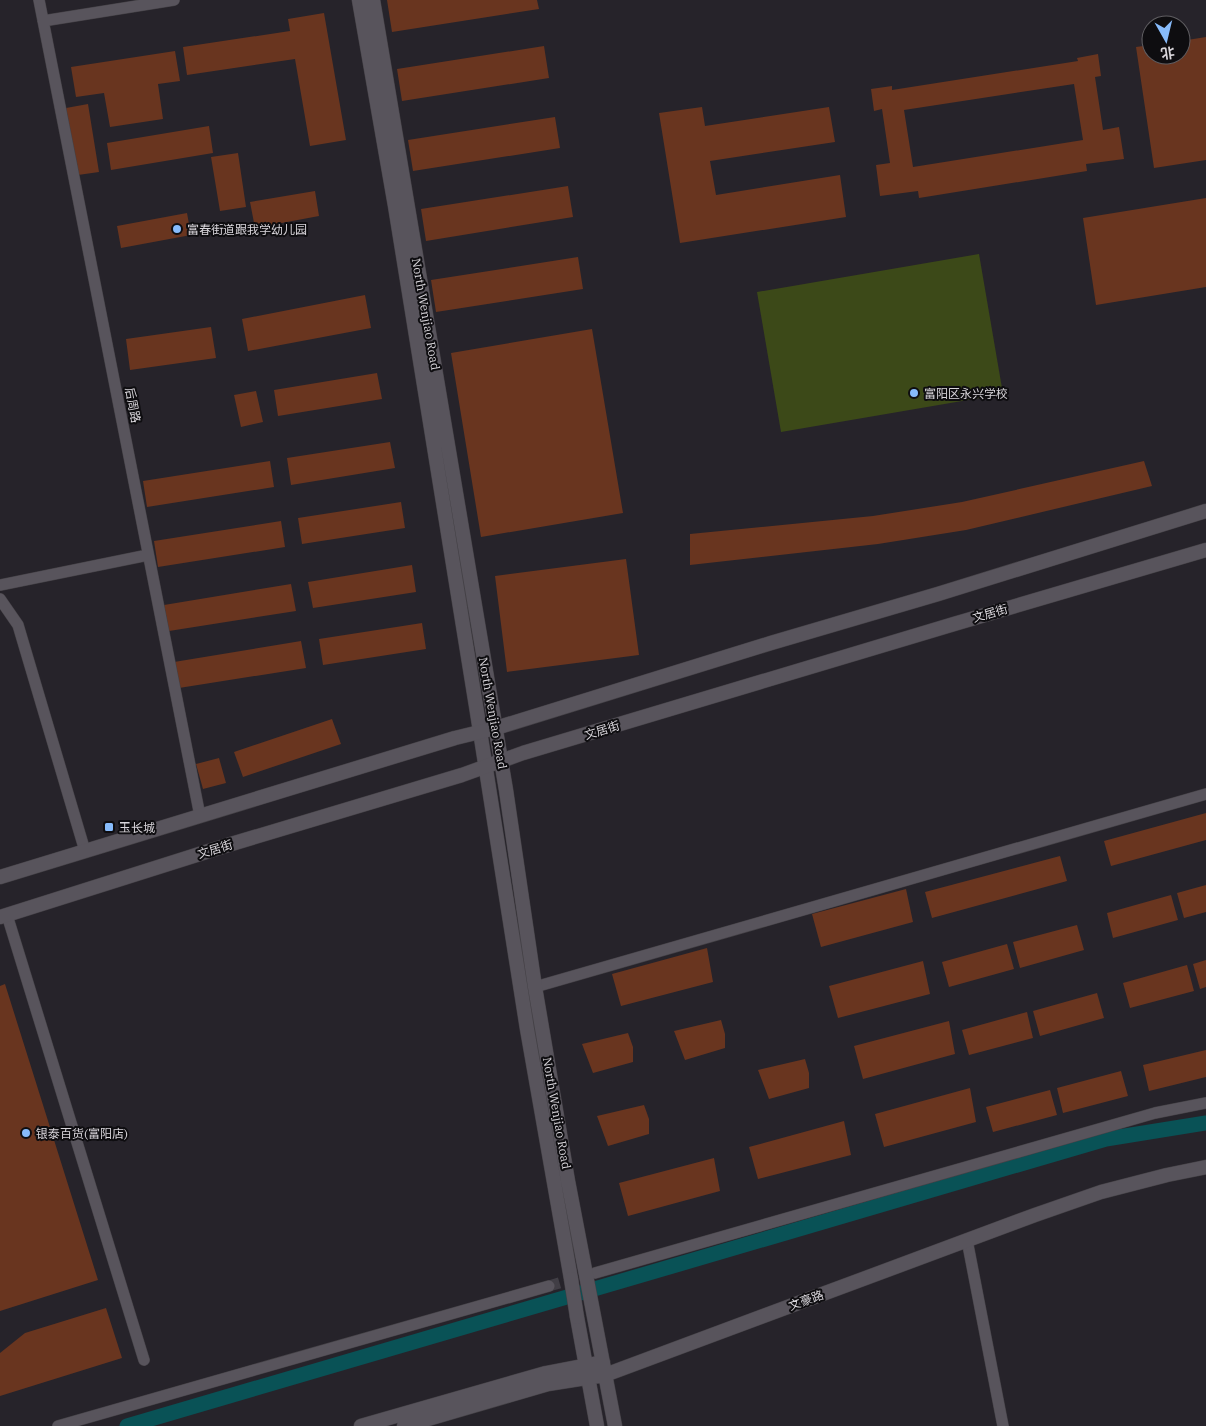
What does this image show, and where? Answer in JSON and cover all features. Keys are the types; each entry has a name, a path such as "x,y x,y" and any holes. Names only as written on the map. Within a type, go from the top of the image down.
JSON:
{"street":[{"name":"后周路","path":"39,0 200,816"},
{"path":"43,21 174,0"},
{"name":"North Wenjiao Road","path":"359,0 395,206 526,1019 597,1426"},
{"name":"North Wenjiao Road","path":"373,0 496,728 535,986 568,1181 590,1274 594,1314 615,1426"},
{"path":"0,877 455,738 496,728 948,591 1206,511"},
{"name":"文居街","path":"3,916 228,845 462,775 501,761 1206,550"},
{"path":"0,585 148,556"},
{"path":"0,599 18,624 85,851"},
{"path":"535,986 1206,794"},
{"path":"3,916 144,1360"},
{"path":"590,1274 1146,1116 1206,1103"},
{"name":"文豪路","path":"361,1426 546,1373 587,1371 604,1368 1101,1192 1206,1167"},
{"path":"967,1240 1003,1426"},
{"path":"58,1426 549,1286"},
{"name":"文豪路","path":"404,1426 587,1371"}],"green space":[{"path":"979,254 1003,394 781,432 757,292"}],"building":[{"path":"387,0 537,0 539,9 392,32"},
{"path":"324,13 346,140 310,146 295,59 187,75 183,47 290,31 288,19"},
{"path":"1206,37 1206,160 1154,168 1136,47 1141,46 1141,65 1191,65 1191,39"},
{"path":"544,46 549,78 402,101 397,69"},
{"path":"175,51 180,81 158,84 163,119 110,127 104,93 76,97 71,67"},
{"path":"1098,54 1101,76 1095,77 1103,130 1119,127 1124,159 1086,164 1087,171 919,198 918,191 880,196 876,165 890,163 882,109 874,111 871,89 892,86 892,90 1078,61 1077,58","holes":["1074,84 1083,140 913,167 904,110"]},
{"path":"88,104 99,172 78,175 66,108"},
{"path":"702,107 705,126 829,107 835,142 710,161 716,195 840,175 846,217 680,243 659,113"},
{"path":"555,117 560,148 413,171 408,140"},
{"path":"209,126 213,153 111,170 107,143"},
{"path":"238,153 246,207 220,211 211,157"},
{"path":"568,186 573,217 426,241 421,209"},
{"path":"315,191 319,216 255,228 250,202"},
{"path":"1206,198 1206,287 1096,305 1083,218"},
{"path":"187,213 191,235 121,248 117,226"},
{"path":"578,257 583,289 436,312 431,280"},
{"path":"365,295 371,328 248,351 242,319"},
{"path":"211,327 216,358 130,370 126,339"},
{"path":"592,329 623,513 481,537 451,353"},
{"path":"377,373 382,399 278,416 274,390"},
{"path":"256,391 263,422 241,427 234,395"},
{"path":"390,442 395,468 291,485 287,458"},
{"path":"270,461 274,487 147,507 143,481"},
{"path":"1144,461 1152,486 966,530 878,544 690,565 690,534 873,516 962,502"},
{"path":"401,502 405,528 302,544 298,518"},
{"path":"281,521 285,547 158,567 154,541"},
{"path":"626,559 639,655 507,672 495,576"},
{"path":"412,565 416,592 313,608 308,582"},
{"path":"291,584 296,611 169,631 164,605"},
{"path":"422,623 426,649 323,665 319,639"},
{"path":"301,641 306,668 179,688 174,662"},
{"path":"332,719 341,744 243,777 234,752"},
{"path":"219,758 226,783 203,789 196,764"},
{"path":"1206,813 1206,840 1111,866 1104,841"},
{"path":"1060,856 1067,881 932,918 925,892"},
{"path":"1206,885 1206,912 1184,918 1177,893"},
{"path":"906,889 913,922 821,947 812,914"},
{"path":"1171,895 1178,920 1113,938 1107,913"},
{"path":"1077,925 1084,950 1020,968 1013,942"},
{"path":"1007,944 1014,969 949,987 942,962"},
{"path":"707,948 713,982 621,1006 612,974"},
{"path":"1206,960 1206,987 1200,989 1193,964"},
{"path":"923,961 930,994 838,1018 829,986"},
{"path":"1187,965 1194,991 1130,1008 1123,983"},
{"name":"银泰百货(富阳店)","path":"5,984 98,1280 0,1311 0,986"},
{"path":"1097,993 1104,1018 1040,1036 1033,1011"},
{"path":"1027,1012 1033,1038 969,1055 962,1030"},
{"path":"721,1020 725,1034 725,1048 685,1060 674,1031"},
{"path":"949,1021 955,1054 863,1079 854,1046"},
{"path":"628,1033 633,1047 633,1062 593,1073 582,1044"},
{"path":"1206,1050 1206,1077 1149,1091 1143,1065"},
{"path":"805,1059 809,1073 809,1088 769,1099 758,1070"},
{"path":"1121,1071 1128,1096 1063,1113 1057,1088"},
{"path":"970,1088 976,1122 884,1147 875,1114"},
{"path":"1050,1090 1057,1115 993,1132 986,1107"},
{"path":"644,1105 649,1119 649,1134 608,1146 597,1116"},
{"path":"844,1121 851,1155 758,1179 749,1147"},
{"path":"714,1158 720,1191 628,1216 619,1183"},
{"path":"106,1308 122,1358 0,1396 0,1353 25,1333"}],"waterway":[{"path":"127,1426 1106,1139 1206,1123"}],"tunnel":[{"path":"549,1286 593,1273"}],"place":[{"name":"富春街道跟我学幼儿园","path":"177,229"},
{"name":"富阳区永兴学校","path":"914,393"},
{"name":"玉长城","path":"109,827"},
{"name":"银泰百货(富阳店)","path":"26,1133"}]}
